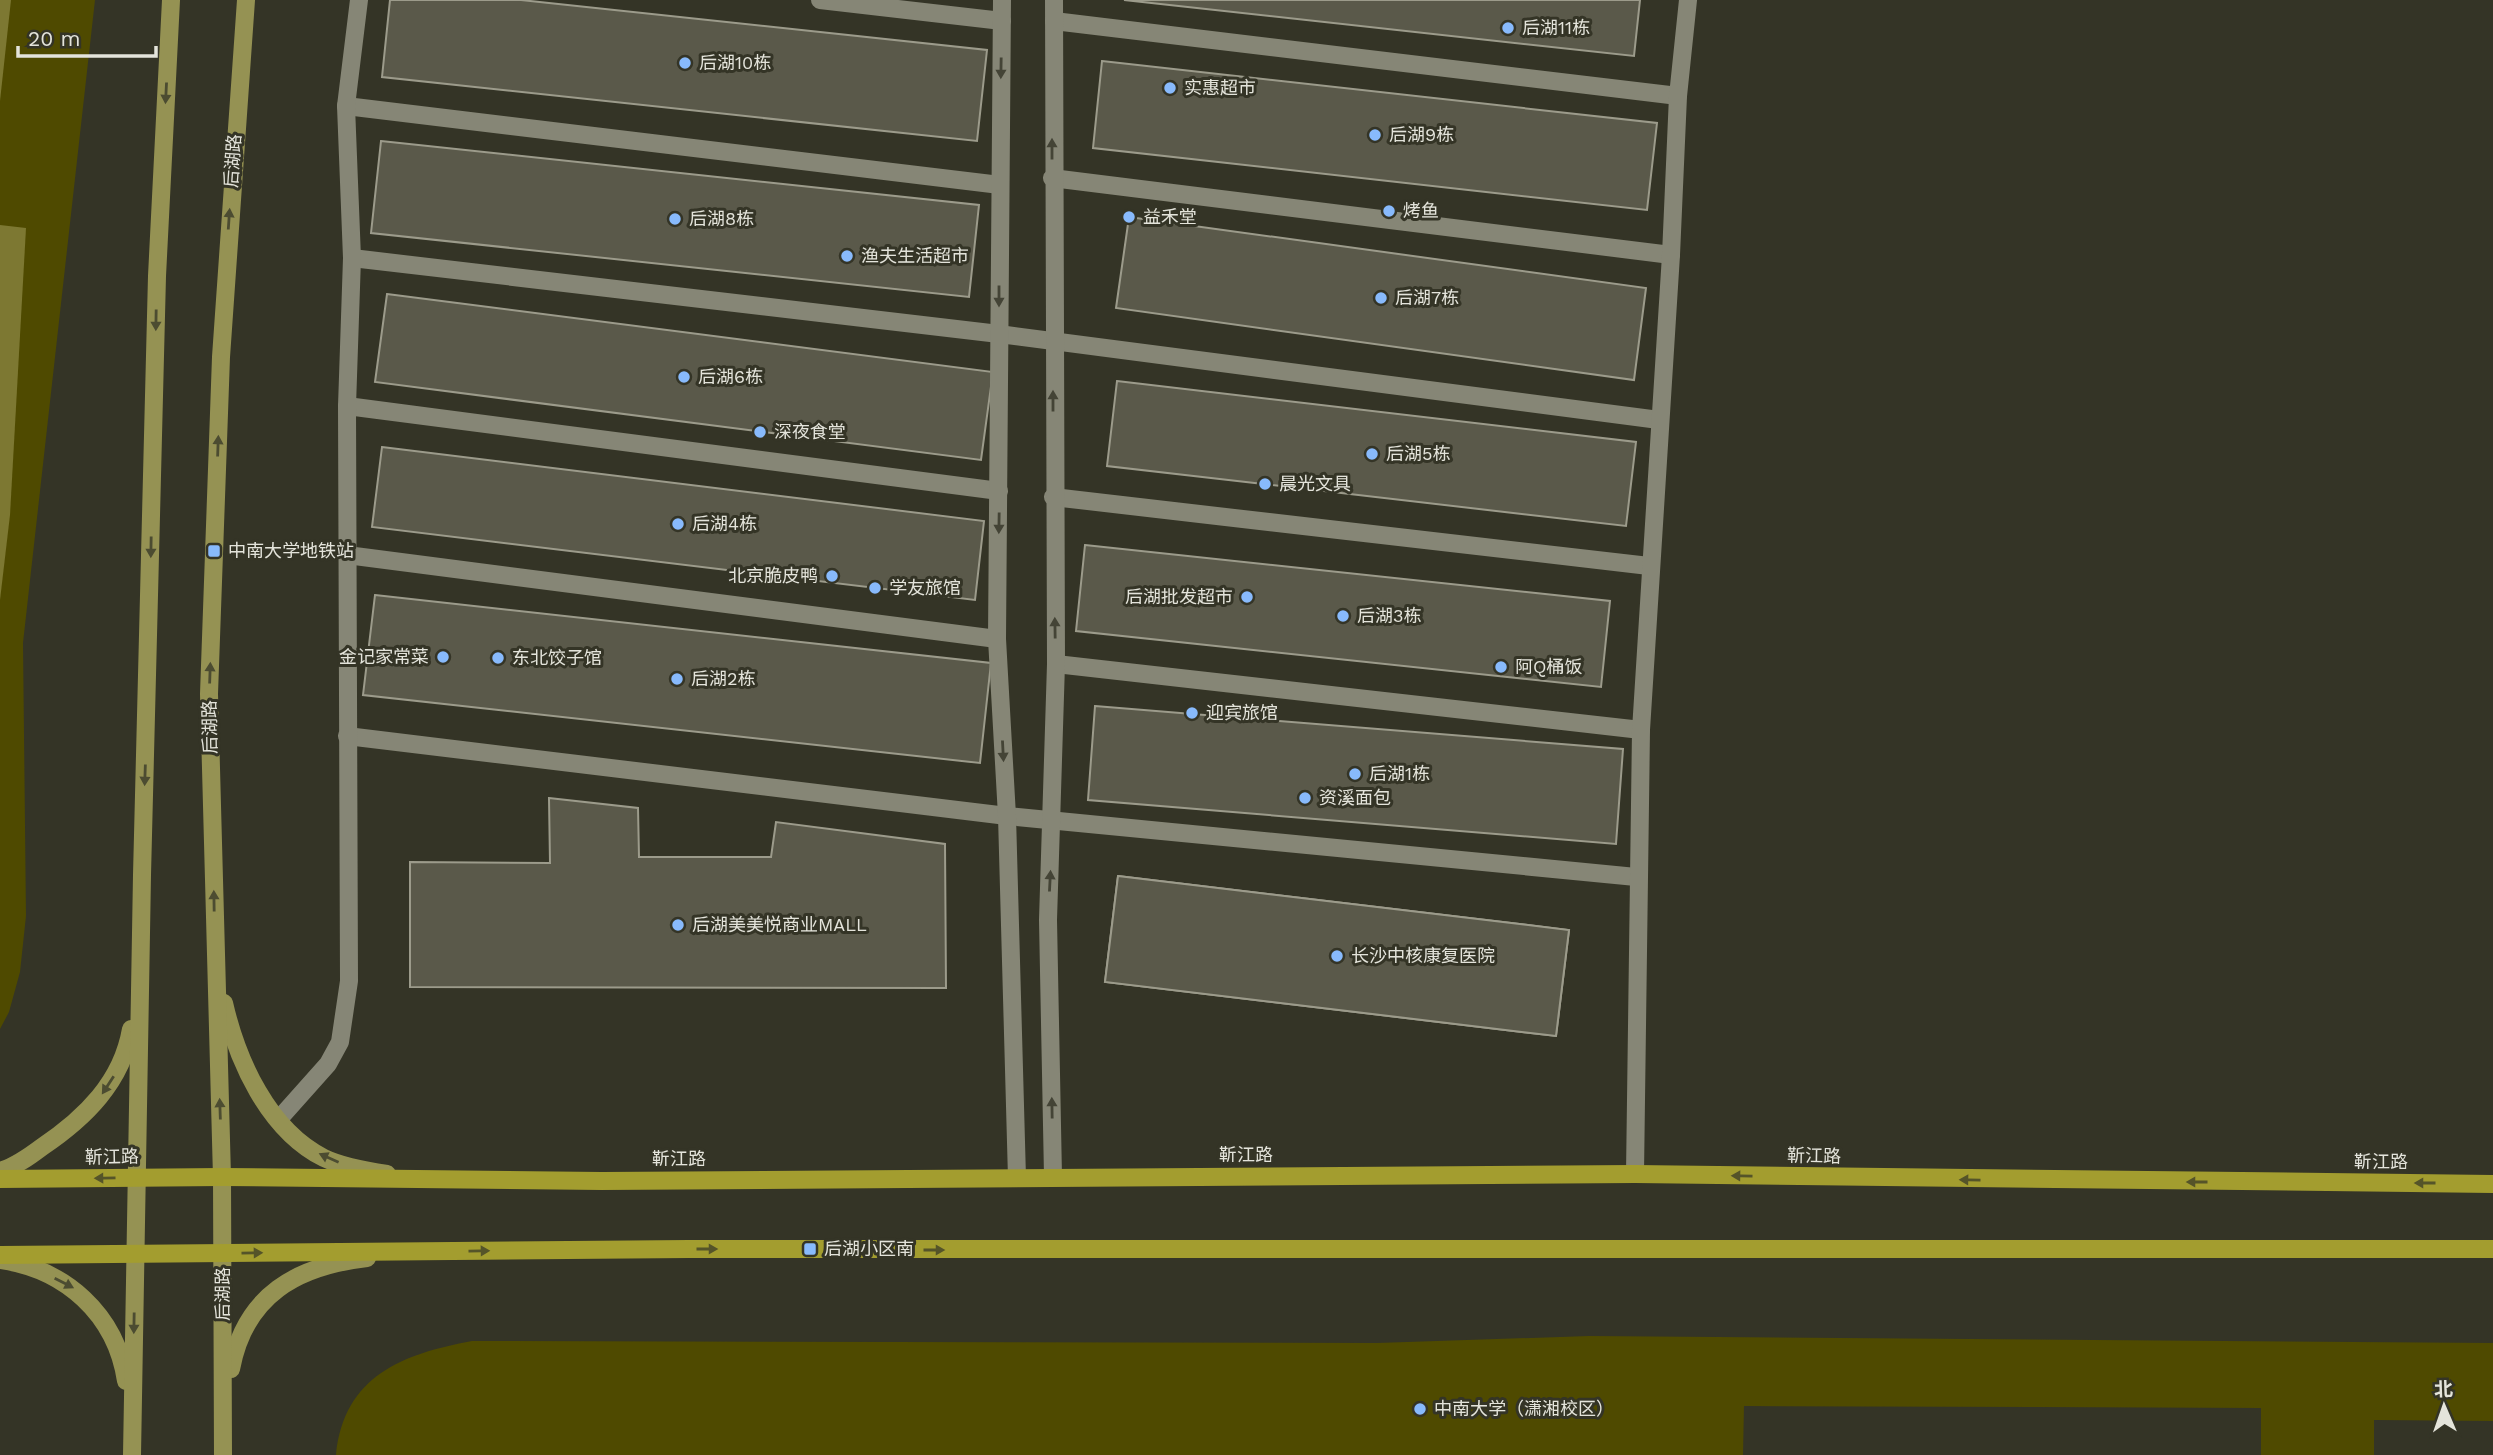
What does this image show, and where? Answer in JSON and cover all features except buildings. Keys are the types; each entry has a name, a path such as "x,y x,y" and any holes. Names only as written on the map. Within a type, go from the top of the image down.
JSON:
{"main road":[{"path":"132,1455 140,973 158,276 171,0"},
{"name":"后湖路","path":"223,1448 222,1177 209,694 221,357 246,0"},
{"path":"216,969 236,1047 256,1089 286,1129 324,1157 366,1171 418,1180"},
{"path":"0,1171 74,1126 110,1086 128,1045 140,973"},
{"name":"靳江路","path":"0,1180 222,1177 418,1180 1634,1174 2493,1184"},
{"path":"0,1257 421,1251 2493,1249"},
{"path":"223,1448 236,1345 254,1311 286,1280 318,1266 421,1251"},
{"path":"0,1257 19,1262 71,1285 97,1312 124,1367 132,1421"}],"street":[{"path":"279,1119 328,1064 340,1042 345,1013 350,922 347,406 352,258 346,107 359,0"},
{"path":"820,0 1002,21"},
{"path":"1002,0 997,639 1007,816 1017,1178"},
{"path":"1053,1176 1048,920 1054,819 1056,664 1052,341 1054,0"},
{"path":"1634,1174 1636,877 1641,730 1649,566 1671,255 1678,96 1688,0"},
{"path":"1054,20 1678,96"},
{"path":"346,107 1000,185"},
{"path":"1052,178 1671,255"},
{"path":"352,258 999,334 1659,420"},
{"path":"347,406 999,491"},
{"path":"1053,497 1649,566"},
{"path":"347,555 997,639"},
{"path":"1056,664 1641,730"},
{"path":"347,736 1007,816 1636,877"}],"shaded area":[{"path":"0,0 95,0 23,643 26,916 20,972 9,1012 0,1029"},
{"path":"0,0 11,0 0,101"},
{"path":"0,225 26,228 10,515 0,600"},
{"name":"中南大学（潇湘校区）","path":"1589,1336 2493,1343 2493,1421 2374,1420 2374,1455 2261,1455 2261,1408 1744,1406 1743,1455 336,1455 341,1428 351,1406 364,1388 381,1373 422,1353 472,1341 1377,1343"}],"place":[{"name":"后湖11栋","path":"1508,28"},
{"name":"后湖10栋","path":"685,63"},
{"name":"实惠超市","path":"1170,88"},
{"name":"后湖9栋","path":"1375,135"},
{"name":"烤鱼","path":"1389,211"},
{"name":"益禾堂","path":"1129,217"},
{"name":"后湖8栋","path":"675,219"},
{"name":"渔夫生活超市","path":"847,256"},
{"name":"后湖7栋","path":"1381,298"},
{"name":"后湖6栋","path":"684,377"},
{"name":"深夜食堂","path":"760,432"},
{"name":"后湖5栋","path":"1372,454"},
{"name":"晨光文具","path":"1265,484"},
{"name":"后湖4栋","path":"678,524"},
{"name":"中南大学地铁站","path":"214,551"},
{"name":"北京脆皮鸭","path":"832,576"},
{"name":"学友旅馆","path":"875,588"},
{"name":"后湖批发超市","path":"1247,597"},
{"name":"后湖3栋","path":"1343,616"},
{"name":"金记家常菜","path":"443,657"},
{"name":"东北饺子馆","path":"498,658"},
{"name":"阿Q桶饭","path":"1501,667"},
{"name":"后湖2栋","path":"677,679"},
{"name":"迎宾旅馆","path":"1192,713"},
{"name":"后湖1栋","path":"1355,774"},
{"name":"资溪面包","path":"1305,798"},
{"name":"后湖美美悦商业MALL","path":"678,925"},
{"name":"长沙中核康复医院","path":"1337,956"},
{"name":"后湖小区南","path":"810,1249"},
{"name":"中南大学（潇湘校区）","path":"1420,1409"}]}
